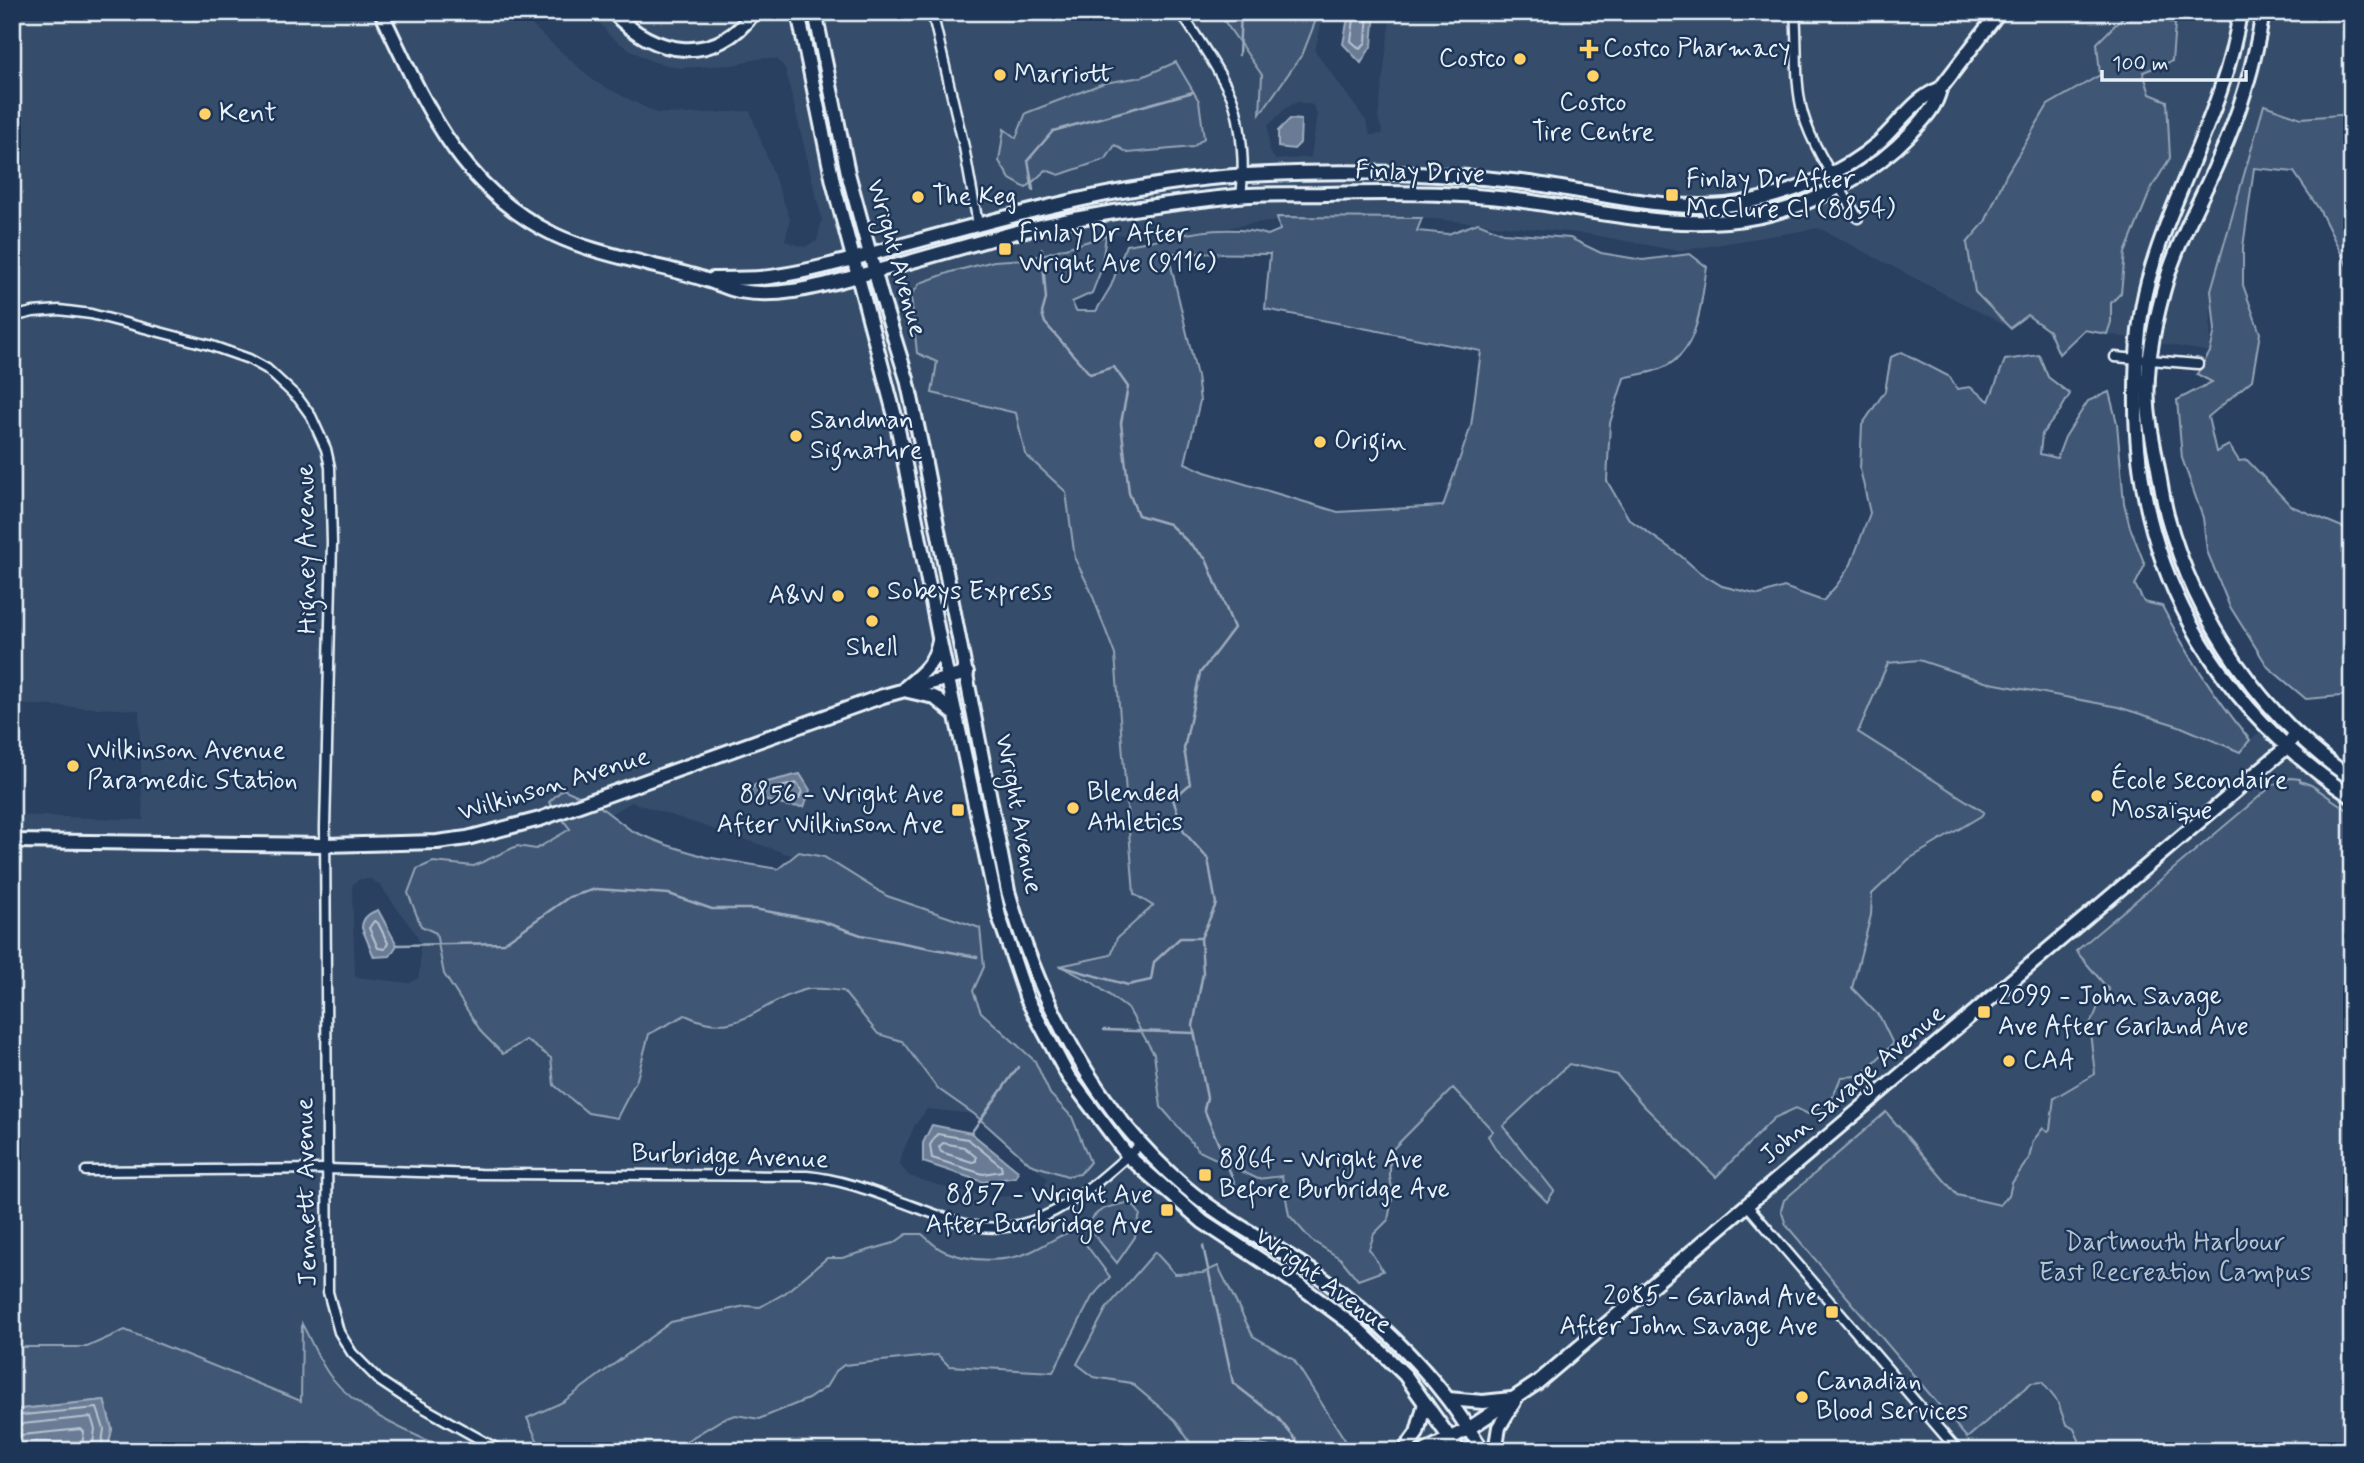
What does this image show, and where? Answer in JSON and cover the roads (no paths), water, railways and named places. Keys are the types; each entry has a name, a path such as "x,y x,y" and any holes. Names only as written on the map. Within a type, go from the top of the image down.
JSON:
{"main road":[{"name":"Finlay Drive","path":"382,12 417,89 441,133 489,191 539,226 586,247 735,290 756,293 783,293 835,283 1054,223 1143,208 1241,196 1366,193 1457,195 1655,221 1697,223 1730,221 1778,212 1840,187 1876,165 1905,139 1937,103 1940,89 1999,12"},
{"path":"612,12 639,35 655,43 682,50 699,50 721,43 736,34 754,12"},
{"name":"Wright Avenue","path":"798,12 818,116 851,258 897,424 939,637 999,916 1022,986 1045,1036 1068,1076 1128,1156 1203,1222 1300,1286 1358,1329 1405,1375 1459,1451"},
{"name":"Wright Avenue","path":"815,12 848,173 907,379 1009,891 1032,965 1068,1040 1141,1144 1161,1165 1216,1212 1324,1279 1358,1307 1403,1348 1448,1399 1483,1451"},
{"path":"2240,12 2224,84 2165,231 2151,273 2137,335 2144,361 2152,442 2167,516 2200,604 2230,654 2270,707 2295,734 2352,779"},
{"path":"2263,12 2256,52 2233,122 2220,158 2188,223 2168,276 2144,361 2135,407 2140,472 2162,561 2188,618 2216,667 2243,702 2286,748 2352,797"},
{"name":"Finlay Drive","path":"706,280 774,277 978,224 1105,195 1178,182 1244,176 1351,172 1461,176 1569,188 1667,204 1732,205 1793,190 1832,173 1870,150 1927,94 1940,89"},
{"path":"901,691 929,667 936,656 939,637"},
{"name":"Wilkinson Avenue","path":"12,841 326,845 437,842 503,830 901,691 967,673"},
{"path":"901,691 934,696 956,715"},
{"name":"John Savage Avenue","path":"1425,1451 1468,1429 1537,1384 2286,748 2295,734"},
{"path":"1448,1399 1483,1402 1516,1398"},
{"path":"1495,1451 1499,1427 1516,1398"},
{"path":"1404,1451 1417,1433 1425,1403"}],"street":[{"path":"932,12 964,147 978,224"},
{"path":"1181,12 1231,97 1237,117 1244,176 1241,196"},
{"path":"1795,12 1798,86 1802,113 1858,218"},
{"name":"Higney Avenue","path":"12,317 60,310 91,314 209,345 249,359 267,369 292,391 311,416 326,449 331,493 326,845"},
{"path":"2115,357 2197,364"},
{"name":"Jennett Avenue","path":"326,845 328,1292 339,1332 352,1353 380,1381 501,1451"},
{"name":"Burbridge Avenue","path":"86,1171 327,1169 481,1174 817,1177 859,1187 966,1224 989,1228 1033,1222 1057,1211 1079,1197 1141,1144"},
{"path":"1747,1205 1958,1451"}],"water":[{"path":"1349,12 1375,12 1372,45 1361,63 1343,44"},
{"path":"1290,119 1301,120 1300,143 1294,149 1278,147 1278,131"},
{"path":"800,774 810,790 804,807 787,806 745,795 755,785"},
{"path":"378,910 397,945 390,956 374,957 362,928 367,917"},
{"path":"932,1125 971,1133 1018,1171 1016,1177 983,1182 923,1162 923,1143"},
{"path":"104,1400 112,1429 107,1451 12,1451 12,1410"}],"waterway":[{"path":"1239,55 1241,12"},
{"path":"1033,190 1028,160 1053,131 1193,92"},
{"path":"1042,249 1046,299 1042,313 1045,323 1090,374 1114,367 1128,387 1121,423 1129,493 1138,515 1169,524 1206,559 1234,628 1200,673 1184,749 1190,784 1173,799 1184,832 1208,859 1216,904 1201,938 1203,973 1193,1026 1207,1098 1204,1109 1235,1184"},
{"path":"397,945 504,943 569,897 596,889 669,894 712,909 754,909 821,921 861,935 977,957"},
{"path":"1060,966 1128,985 1151,980 1154,962 1180,938 1201,938"},
{"path":"1104,1030 1194,1033"},
{"path":"971,1133 1018,1067"},
{"path":"1203,1246 1233,1383 1278,1418 1305,1451"}],"place":[{"name":"Costco Pharmacy","path":"1589,49"},
{"name":"Costco","path":"1520,59"},
{"name":"Marriott","path":"1000,75"},
{"name":"Costco Tire Centre","path":"1593,76"},
{"name":"Kent","path":"205,114"},
{"name":"Finlay Dr After McClure Cl (8854)","path":"1672,195"},
{"name":"The Keg","path":"918,197"},
{"name":"Finlay Dr After Wright Ave (9116)","path":"1005,249"},
{"name":"Sandman Signature","path":"796,436"},
{"name":"Origin","path":"1320,442"},
{"name":"Sobeys Express","path":"873,592"},
{"name":"A&W","path":"838,596"},
{"name":"Shell","path":"872,621"},
{"name":"Wilkinson Avenue Paramedic Station","path":"73,766"},
{"name":"École secondaire Mosaïque","path":"2097,796"},
{"name":"Blended Athletics","path":"1073,808"},
{"name":"8856 - Wright Ave After Wilkinson Ave","path":"958,810"},
{"name":"2099 - John Savage Ave After Garland Ave","path":"1984,1012"},
{"name":"CAA","path":"2009,1061"},
{"name":"8864 - Wright Ave Before Burbridge Ave","path":"1205,1175"},
{"name":"8857 - Wright Ave After Burbridge Ave","path":"1167,1210"},
{"name":"2085 - Garland Ave After John Savage Ave","path":"1832,1312"},
{"name":"Canadian Blood Services","path":"1802,1397"}],"park label":[{"name":"Dartmouth Harbour East Recreation Campus","path":"2175,1258"}]}
